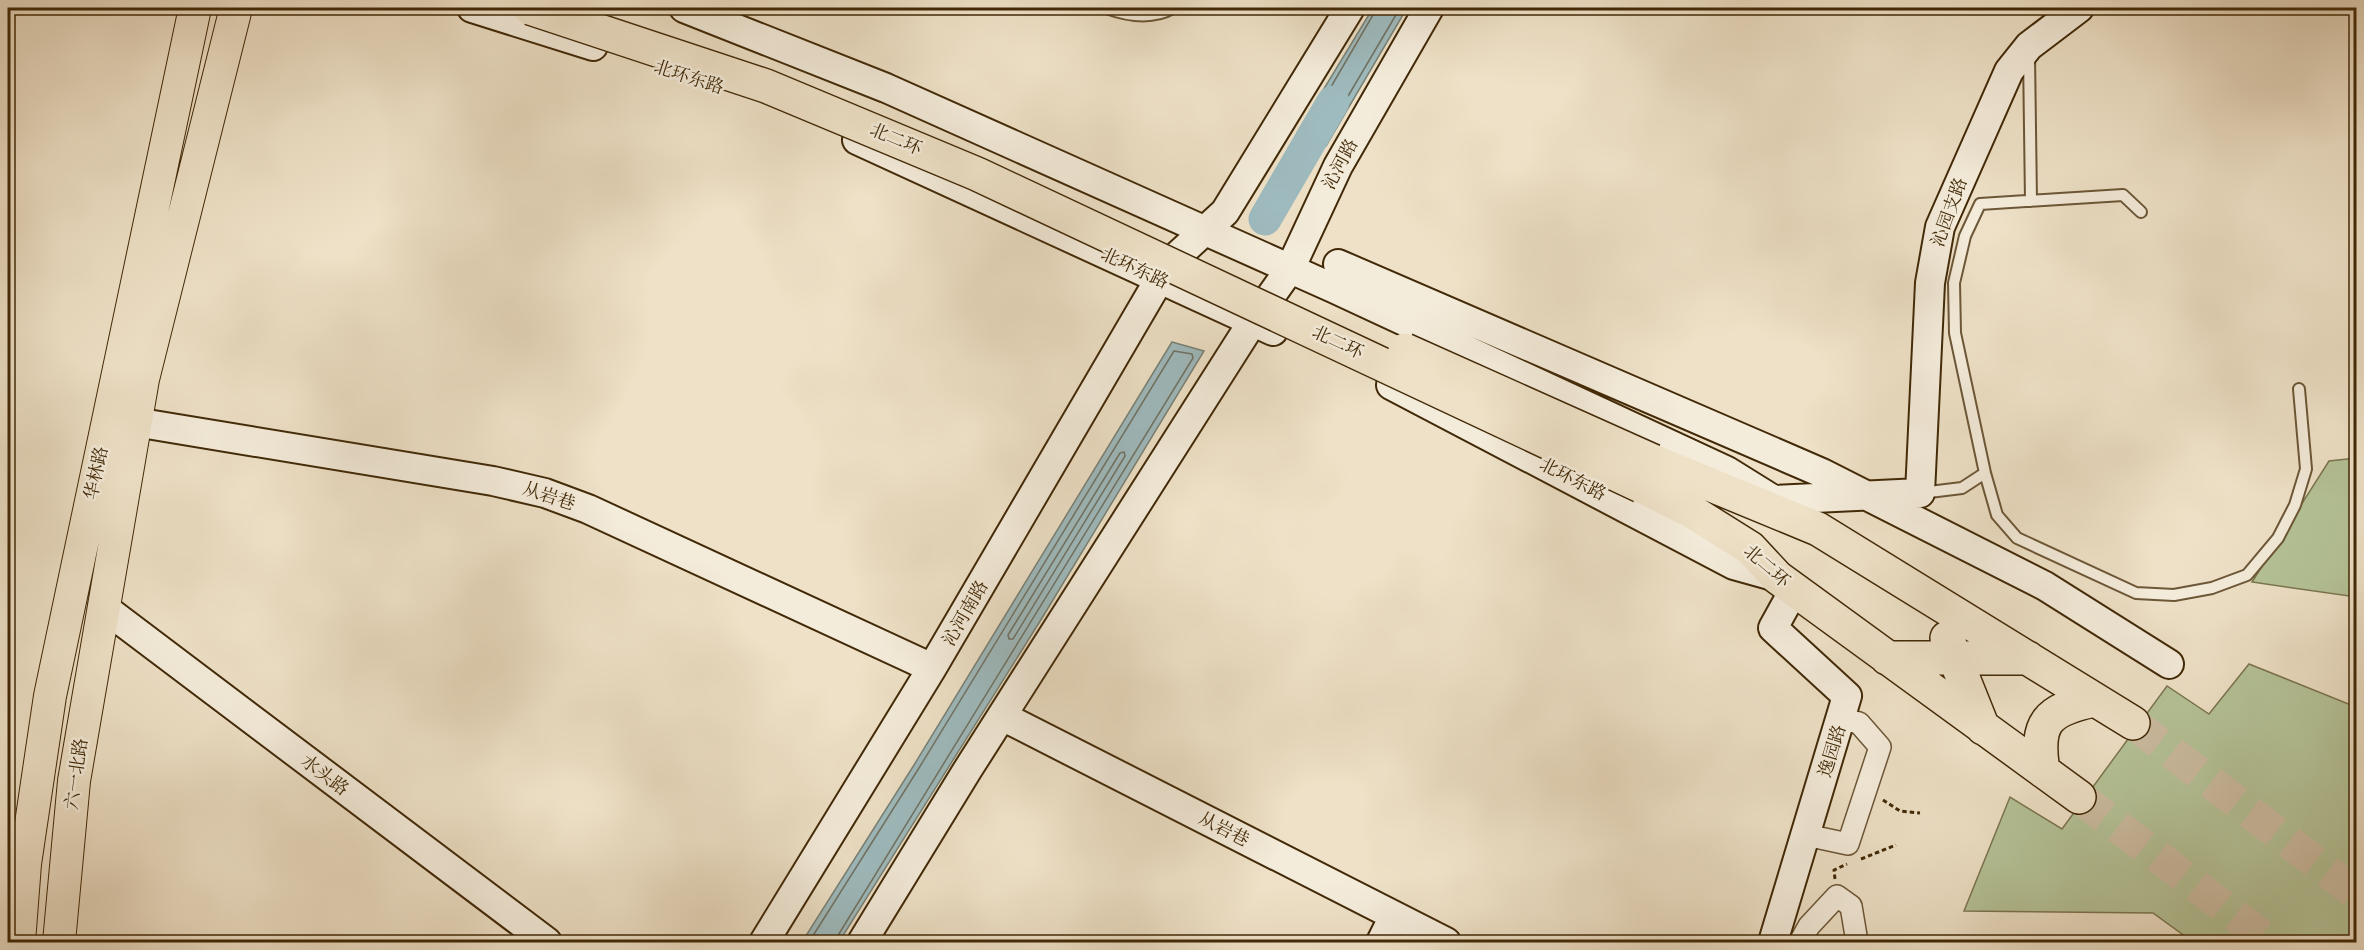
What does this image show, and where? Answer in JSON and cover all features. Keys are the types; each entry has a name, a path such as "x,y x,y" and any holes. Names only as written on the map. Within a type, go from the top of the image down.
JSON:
{"highway":[{"name":"北二环","path":"530,8 766,86 977,174 1647,473 1818,529 2133,723"},
{"name":"北二环","path":"604,8 773,66 962,146 1286,296 1647,473 1691,511 1750,548 1786,584 2079,797"},
{"path":"1930,598 1983,728"},
{"path":"1887,658 2028,658"},
{"path":"2043,771 2039,746 2042,728 2052,714 2070,705 2094,700"}],"main road":[{"name":"华林路","path":"19,942 24,864 50,696 195,8"},
{"name":"华林路","path":"103,607 143,379 236,8"},
{"name":"北环东路","path":"472,8 703,81 805,118 1377,378 1734,565 1786,584"},
{"path":"684,8 886,88 1496,363 1727,471 1818,529"},
{"path":"1160,280 1175,258 1205,233 1225,212 1350,8"},
{"name":"沁河路","path":"1253,321 1290,269 1338,166 1429,8"},
{"name":"沁园支路","path":"1920,493 1930,283 1938,236 1945,212 2010,71 2058,12"},
{"path":"1338,264 1743,441 1822,472 2044,586 2169,664"},
{"name":"沁河南路","path":"764,942 932,668 1160,280"},
{"path":"862,942 1002,716 1253,321"},
{"path":"1496,363 1508,338"},
{"name":"从岩巷","path":"135,422 501,482 545,493 588,509 932,668"},
{"path":"1727,471 1743,441"},
{"path":"1774,500 1920,493"},
{"name":"逸园路","path":"1773,942 1842,719 1847,696 1773,628 1786,584"},
{"name":"六一北路","path":"59,942 74,781 103,607"},
{"name":"水头路","path":"103,607 547,942"},
{"name":"从岩巷","path":"1002,716 1446,942"},
{"path":"1381,942 1394,916"}],"street":[{"path":"1806,835 1848,844 1880,747 1859,723 1842,719"},
{"path":"1800,942 1809,926 1837,896 1851,906 1857,942"}],"lane":[{"path":"1106,8 1131,15 1155,14 1173,8"},
{"path":"2029,46 2031,201"},
{"path":"2141,212 2123,195 1980,204 1965,236 1954,283 1955,333 1985,473 1997,515 2017,538 2136,593 2174,594 2212,588 2247,575 2278,538 2295,505 2306,469 2299,389"},
{"path":"1920,493 1962,488 1985,473"}],"path":[{"path":"1865,792 1900,811 1920,813"},
{"path":"1858,860 1896,845"},
{"path":"1837,896 1834,870 1848,864"}],"green space":[{"path":"2356,458 2356,597 2252,582 2329,461"},
{"path":"2249,664 2356,707 2356,942 2193,942 2153,913 1964,911 2010,797 2062,829 2167,686 2209,714"}],"water":[{"path":"1373,8 1407,8 1326,146 1297,133"},
{"path":"1172,342 1204,351 1042,618 839,942 802,942 914,765"}],"waterway":[{"path":"1265,219 1333,102"}],"tunnel":[{"path":"2133,723 2356,893"},
{"path":"2079,797 2270,942"}]}
